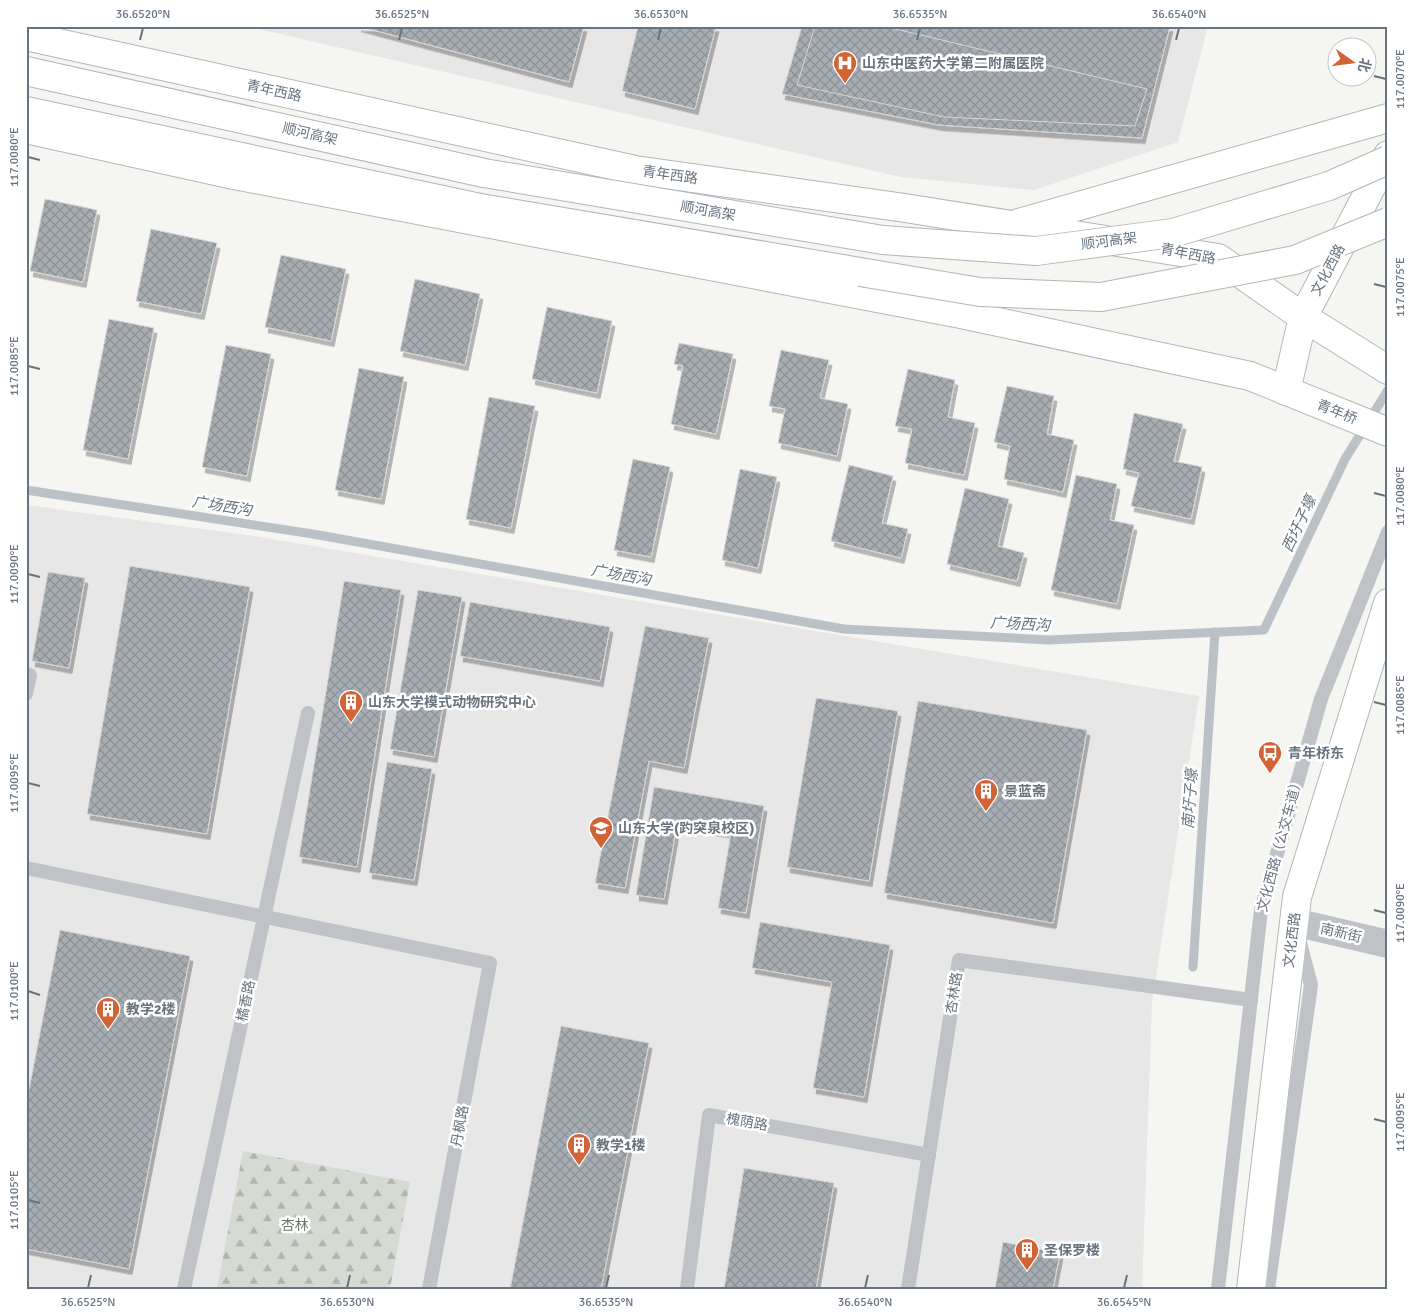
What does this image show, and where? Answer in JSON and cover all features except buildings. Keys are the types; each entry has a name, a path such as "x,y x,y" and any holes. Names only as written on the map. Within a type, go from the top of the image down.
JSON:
{"main road":[{"name":"青年西路","path":"26,36 635,170 1011,225 1218,258 1303,317"},
{"name":"顺河高架","path":"26,71 484,172 884,240 1036,250 1173,233 1329,186 1388,160"},
{"path":"26,110 480,208 980,292 1101,297 1295,260 1388,222"},
{"path":"1011,225 1388,118"},
{"path":"26,129 234,175 961,314 1250,376 1286,391"},
{"name":"文化西路","path":"1286,391 1303,317 1388,155"},
{"path":"1303,317 1388,370"},
{"name":"青年桥","path":"1286,391 1388,432"},
{"name":"文化西路","path":"1251,1289 1297,897 1388,603"}],"street":[{"name":"南新街","path":"1294,922 1388,944"}],"lane":[{"name":"文化西路（公交车道）","path":"1218,1289 1261,910 1321,699 1388,532"},
{"path":"26,694 30,675"},
{"name":"橘香路","path":"184,1289 308,713"},
{"path":"26,868 264,916"},
{"name":"丹枫路","path":"264,916 490,963 430,1289"},
{"path":"1268,1289 1311,985 1294,922"},
{"name":"杏林路","path":"908,1289 959,960 1251,1000"},
{"name":"槐荫路","path":"686,1289 709,1115 929,1155"}],"shaded area":[{"name":"山东中医药大学第二附属医院","path":"245,26 1208,26 1178,142 1034,190 901,177"},
{"name":"山东大学(趵突泉校区)","path":"26,505 254,536 1199,696 1152,1003 1142,1289 26,1289"}],"green space":[{"name":"杏林","path":"243,1151 410,1182 390,1289 217,1289"}],"waterway":[{"name":"广场西沟","path":"26,490 313,534 844,629 1049,640 1264,630 1345,459 1388,390"},
{"name":"南圩子壕","path":"1193,967 1215,632"}],"place":[{"name":"山东中医药大学第二附属医院","path":"845,84"},
{"name":"山东大学模式动物研究中心","path":"351,723"},
{"name":"青年桥东","path":"1270,774"},
{"name":"景蓝斋","path":"986,812"},
{"name":"山东大学(趵突泉校区)","path":"601,849"},
{"name":"教学2楼","path":"108,1030"},
{"name":"教学1楼","path":"579,1166"},
{"name":"圣保罗楼","path":"1027,1271"}],"water label":[{"name":"西圩子壕","path":"1299,524"}]}
